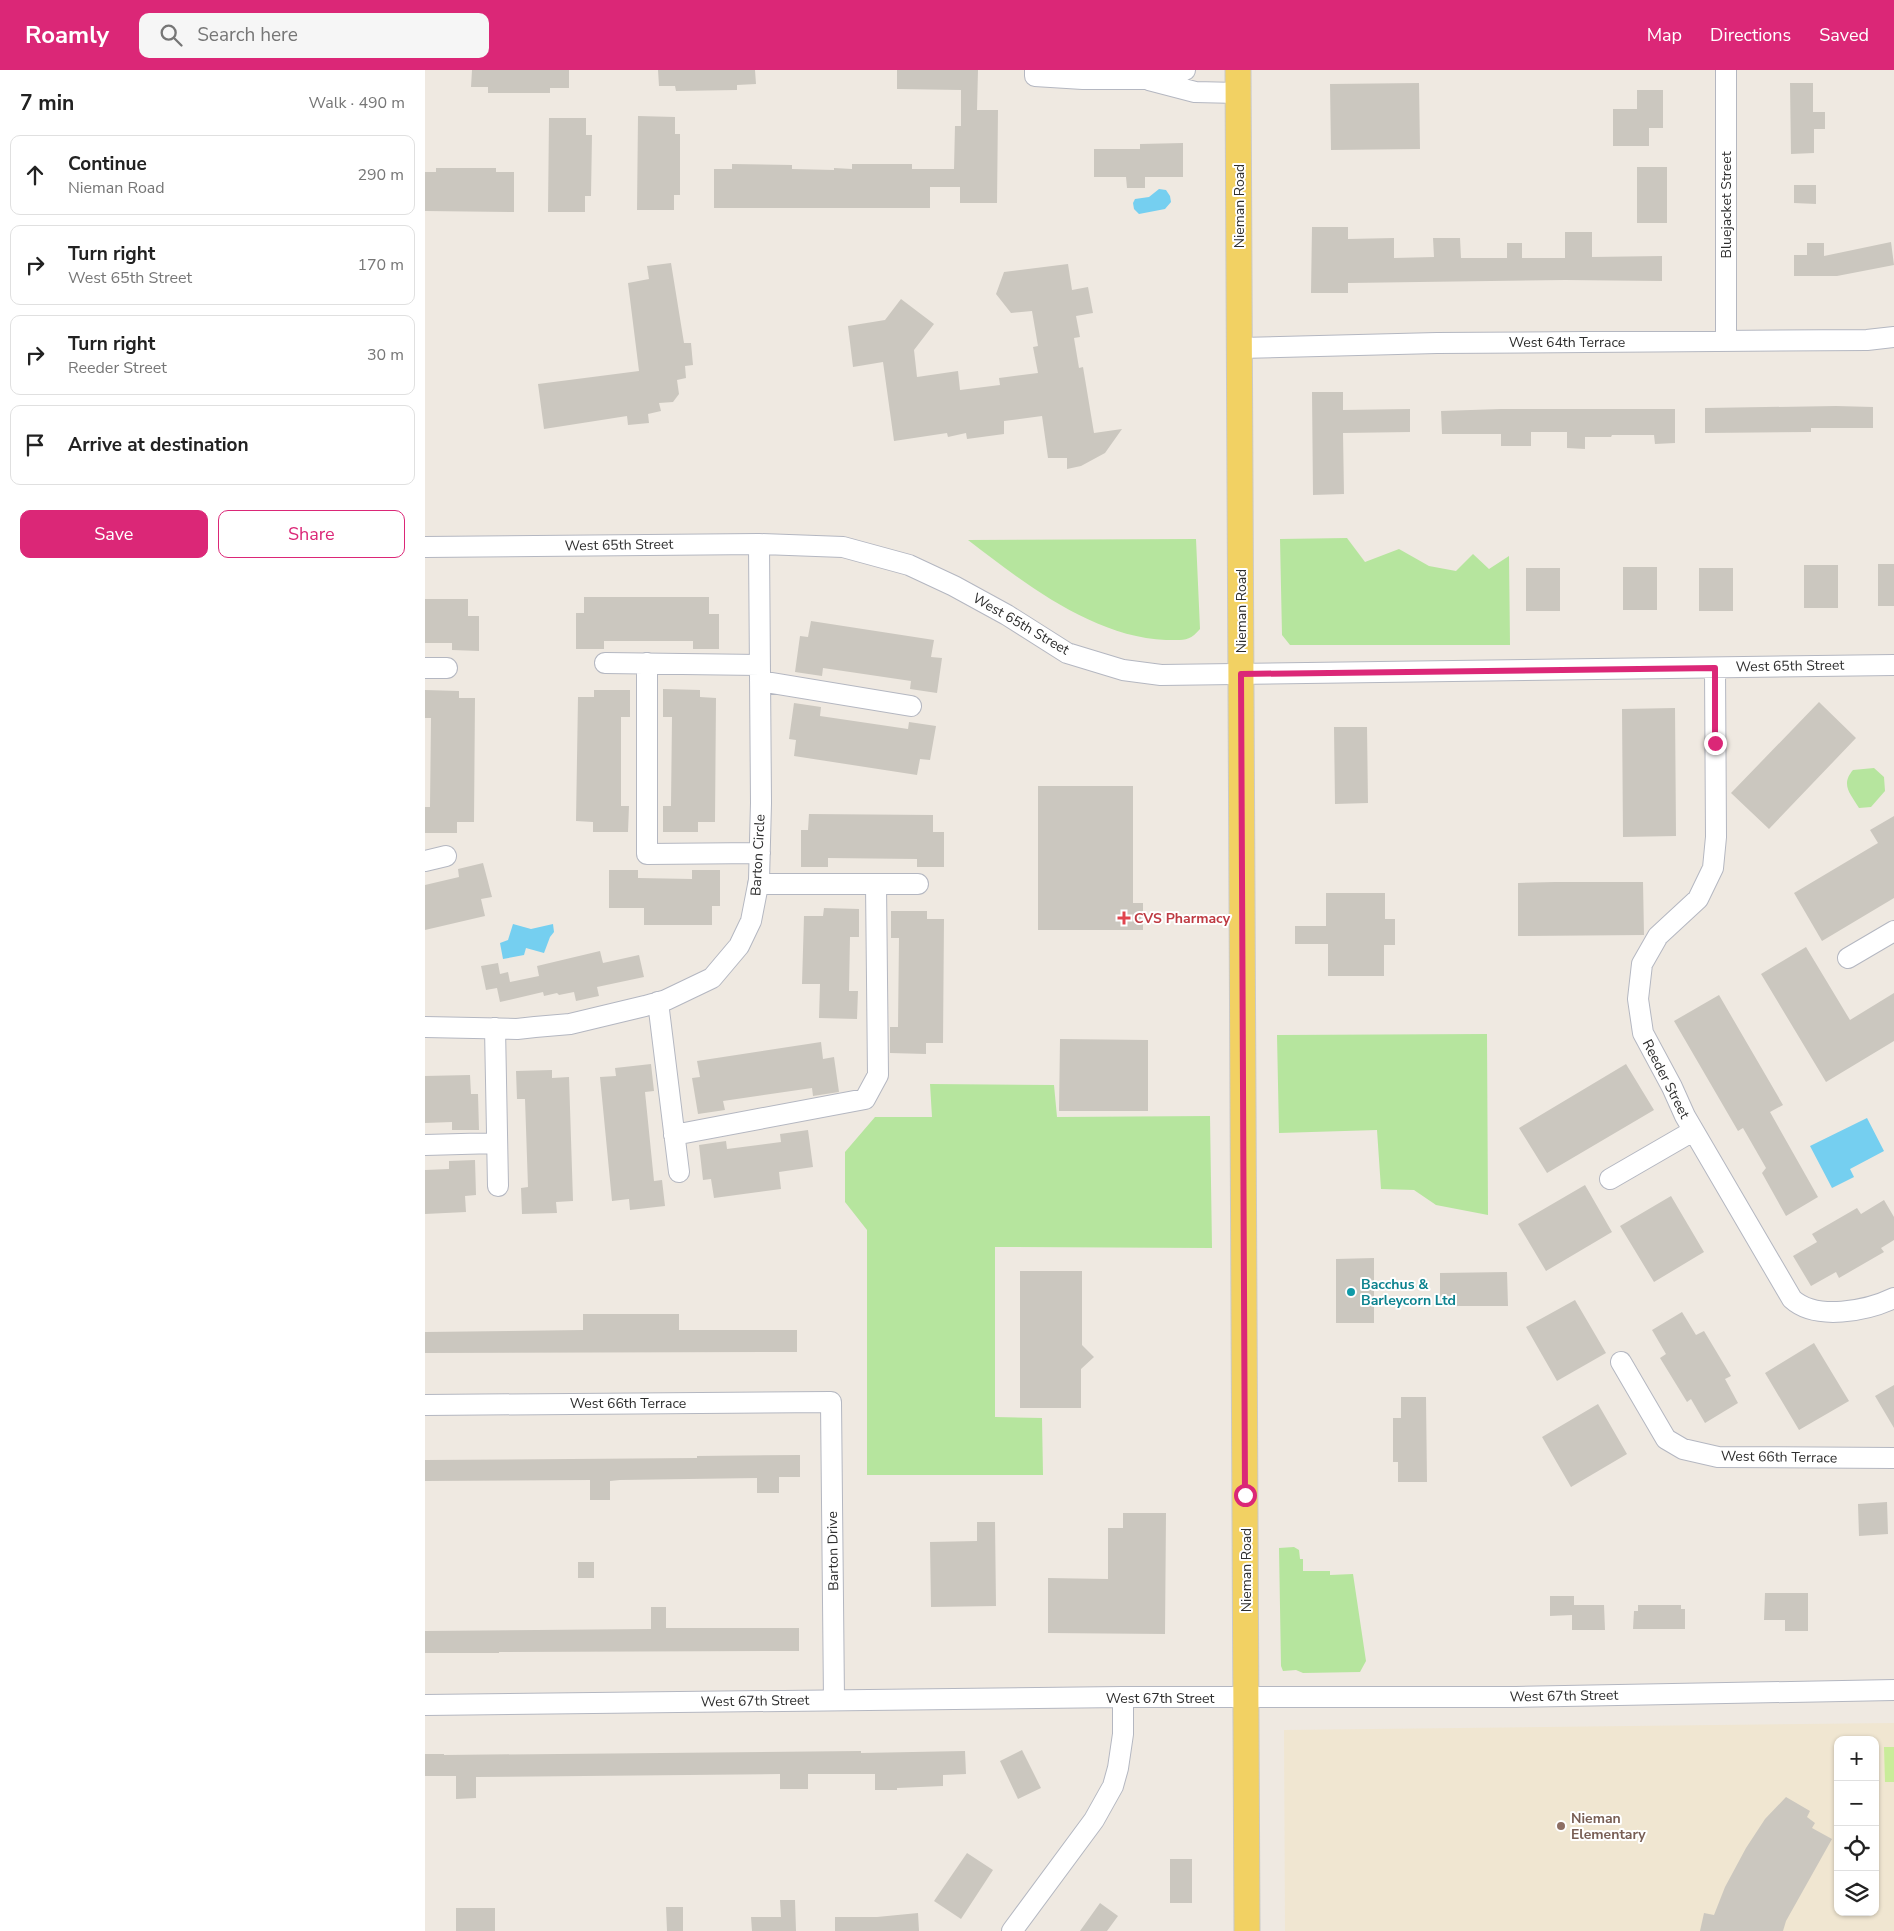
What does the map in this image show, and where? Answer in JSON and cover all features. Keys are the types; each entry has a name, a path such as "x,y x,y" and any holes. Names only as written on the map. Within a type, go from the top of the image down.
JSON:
{"main road":[{"name":"Nieman Road","path":"1238,82 1247,1931"}],"street":[{"path":"1035,70 1035,76 1083,79 1144,79 1185,70"},
{"name":"Bluejacket Street","path":"1725,70 1726,341"},
{"path":"1144,79 1195,92 1238,82"},
{"name":"West 64th Terrace","path":"1240,348 1427,343 1867,340 1894,338"},
{"name":"West 65th Street","path":"425,546 759,544 843,547 909,565 955,586 1007,615 1067,653 1123,670 1161,675 1894,665"},
{"name":"Barton Circle","path":"425,1027 517,1029 570,1024 658,1002 713,978 739,946 751,921 758,884 759,544"},
{"path":"605,663 647,663 760,673 911,706"},
{"path":"647,663 647,854 759,853"},
{"path":"425,668 447,668"},
{"name":"Reeder Street","path":"1715,668 1716,837 1713,868 1698,899 1657,936 1642,964 1638,999 1643,1033 1673,1087 1693,1131 1792,1299 1799,1305 1812,1310 1853,1311 1865,1309 1894,1298"},
{"path":"425,861 446,856"},
{"path":"758,884 918,884"},
{"path":"674,1135 865,1099 877,1075 876,884"},
{"path":"1847,958 1894,931"},
{"path":"658,1002 679,1172"},
{"path":"495,1028 498,1186"},
{"path":"1610,1179 1693,1131"},
{"path":"425,1145 497,1142"},
{"name":"West 66th Terrace","path":"1621,1362 1666,1439 1683,1449 1718,1457 1894,1458"},
{"name":"West 66th Terrace","path":"425,1405 831,1402"},
{"name":"Barton Drive","path":"831,1402 834,1700"},
{"name":"West 67th Street","path":"425,1705 1123,1697 1516,1696 1894,1690"},
{"path":"1012,1931 1094,1820 1113,1786 1118,1768 1121,1742 1123,1697"}],"shaded area":[{"name":"Nieman Elementary","path":"1894,1723 1894,1931 1285,1931 1284,1730"}],"green space":[{"path":"1347,538 1365,562 1399,549 1429,566 1456,571 1473,554 1489,569 1509,556 1510,645 1290,645 1282,635 1280,539"},
{"path":"1196,539 1200,629 1189,638 1177,640 1139,637 1112,629 1086,618 1036,590 968,540"},
{"path":"1874,768 1884,777 1885,791 1871,807 1859,808 1850,794 1847,780 1853,770"},
{"path":"1487,1034 1488,1215 1436,1205 1414,1190 1381,1189 1377,1130 1279,1133 1277,1035"},
{"path":"930,1084 1054,1085 1057,1117 1210,1116 1212,1248 995,1247 995,1417 1042,1418 1043,1475 867,1475 867,1230 845,1202 845,1152 875,1117 932,1117"},
{"path":"1294,1547 1299,1550 1300,1559 1303,1559 1303,1571 1330,1571 1330,1575 1353,1574 1366,1661 1360,1672 1303,1673 1296,1670 1283,1671 1281,1666 1279,1548"},
{"path":"1884,1747 1894,1747 1894,1782 1885,1782"}],"water":[{"path":"1159,189 1166,190 1170,196 1171,202 1165,209 1139,214 1134,209 1133,203 1135,199 1149,197"},
{"path":"513,924 531,929 553,924 554,932 544,953 526,948 524,955 503,959 500,943 508,940"},
{"path":"1867,1118 1884,1151 1850,1169 1854,1177 1832,1188 1810,1146"}],"building":[{"path":"472,70 569,70 569,88 550,88 550,93 488,93 488,87 471,87"},
{"path":"658,70 755,70 756,84 737,85 737,90 676,91 675,86 659,86"},
{"path":"897,70 978,70 977,110 998,110 997,203 960,203 960,187 930,187 930,208 714,208 714,169 732,169 732,164 792,165 792,169 834,170 834,168 852,169 852,164 912,164 912,169 954,169 955,126 961,126 961,90 897,89"},
{"path":"1419,83 1420,149 1331,150 1330,84"},
{"path":"1790,83 1813,83 1813,112 1825,112 1825,129 1814,129 1814,153 1791,154"},
{"path":"1637,90 1663,90 1663,128 1649,128 1649,146 1613,146 1613,109 1637,109"},
{"path":"638,116 675,117 675,134 680,134 680,195 674,195 674,210 637,210"},
{"path":"549,118 586,118 586,135 592,135 591,196 585,196 585,212 548,212"},
{"path":"1183,143 1183,177 1145,177 1145,188 1127,188 1126,177 1094,177 1094,149 1140,149 1140,144"},
{"path":"1637,167 1667,167 1667,223 1637,223"},
{"path":"436,168 496,168 496,172 514,172 514,212 425,211 425,172 436,172"},
{"path":"1794,185 1816,185 1816,204 1794,203"},
{"path":"1312,227 1348,227 1348,239 1394,238 1394,258 1434,257 1433,238 1460,238 1461,258 1507,258 1507,243 1522,243 1522,258 1565,258 1565,232 1592,232 1592,257 1662,256 1662,281 1565,280 1348,283 1348,293 1311,293"},
{"path":"1891,242 1894,265 1837,276 1794,276 1794,255 1807,255 1807,243 1824,243 1824,256"},
{"path":"671,263 684,343 691,343 693,365 685,366 686,378 677,380 679,394 673,402 659,403 661,411 648,414 649,423 628,425 627,416 544,429 538,384 639,371 628,283 649,279 647,266"},
{"path":"1068,264 1072,290 1088,287 1093,313 1076,316 1080,337 1074,338 1079,368 1083,367 1094,433 1122,429 1105,453 1081,466 1067,469 1067,458 1048,458 1042,416 1004,421 1004,434 967,439 966,433 948,437 947,433 894,441 883,362 853,367 848,326 885,320 901,299 934,324 914,350 917,377 958,371 960,390 1000,385 999,378 1038,373 1033,347 1038,346 1032,311 1011,313 996,294 1004,272"},
{"path":"1312,392 1343,392 1343,410 1410,409 1410,432 1343,433 1344,494 1313,495"},
{"path":"1873,407 1873,428 1811,428 1811,432 1705,433 1705,408"},
{"path":"1675,409 1675,443 1655,444 1654,435 1612,435 1611,437 1585,437 1585,449 1567,448 1567,432 1531,432 1531,446 1501,446 1501,434 1442,434 1441,411"},
{"path":"1878,564 1894,564 1894,606 1878,606"},
{"path":"1804,565 1838,565 1838,608 1804,608"},
{"path":"1623,567 1657,567 1657,610 1623,610"},
{"path":"1526,568 1560,568 1560,611 1526,611"},
{"path":"1699,568 1733,568 1733,611 1699,611"},
{"path":"584,597 709,597 709,614 719,614 719,649 693,649 693,641 604,641 604,649 576,649 576,613 584,613"},
{"path":"425,599 468,599 468,616 479,616 479,651 452,650 452,643 425,643"},
{"path":"811,621 934,640 931,657 942,658 937,693 910,689 911,681 823,668 822,676 795,672 800,636 808,637"},
{"path":"663,689 700,690 700,697 716,698 715,822 698,822 698,832 663,832 663,806 671,806 672,717 663,717"},
{"path":"425,690 459,691 459,698 475,698 474,822 457,822 457,833 425,833 425,807 430,807 431,718 425,718"},
{"path":"594,690 630,690 630,717 621,717 621,806 629,806 628,832 593,832 593,822 576,821 578,697 594,697"},
{"path":"1819,702 1856,738 1769,829 1731,793"},
{"path":"794,703 821,707 820,716 908,729 909,722 936,726 930,760 920,759 917,775 794,756 796,740 789,739"},
{"path":"1675,708 1676,836 1623,837 1622,709"},
{"path":"1334,727 1367,727 1368,803 1335,804"},
{"name":"CVS Pharmacy","path":"1038,786 1133,786 1133,903 1143,903 1143,930 1038,930"},
{"path":"809,814 933,815 933,832 944,832 944,867 917,867 917,859 828,858 828,867 801,867 801,830 808,830"},
{"path":"1894,816 1894,898 1822,941 1794,893 1878,843 1870,830"},
{"path":"483,863 492,897 481,899 485,916 425,930 425,885 459,877 458,869"},
{"path":"609,870 638,870 638,878 692,879 692,870 720,870 720,906 712,906 712,925 644,925 644,908 609,908"},
{"path":"1643,882 1644,935 1518,936 1518,883"},
{"path":"1326,893 1385,893 1385,919 1395,919 1395,945 1384,945 1384,976 1328,976 1328,944 1295,944 1295,926 1326,926"},
{"path":"824,908 859,909 859,937 850,937 849,991 858,991 857,1019 819,1018 820,984 802,984 804,916 823,916"},
{"path":"891,911 927,911 927,919 944,919 943,1043 926,1043 926,1054 890,1053 890,1027 898,1027 899,938 891,938"},
{"path":"1806,947 1850,1020 1894,993 1894,1041 1826,1082 1761,974"},
{"path":"600,951 603,963 639,955 644,977 597,987 599,996 576,1001 574,992 544,996 543,992 500,1002 497,988 486,990 481,966 498,963 500,974 508,972 510,982 539,976 537,966"},
{"path":"1719,995 1783,1105 1770,1112 1818,1197 1786,1216 1762,1173 1766,1168 1743,1128 1738,1131 1674,1021"},
{"path":"1060,1039 1148,1040 1148,1111 1059,1111"},
{"path":"821,1042 823,1059 834,1057 839,1092 813,1096 812,1088 723,1101 725,1110 698,1114 692,1078 700,1077 697,1061"},
{"path":"651,1064 654,1091 645,1092 654,1181 662,1180 665,1206 630,1210 629,1199 612,1201 600,1077 616,1076 615,1068"},
{"path":"1626,1064 1654,1110 1547,1173 1519,1128"},
{"path":"552,1070 552,1078 569,1077 573,1201 556,1202 557,1213 522,1214 521,1188 528,1187 525,1099 517,1099 516,1071"},
{"path":"470,1075 471,1094 478,1094 479,1130 452,1130 452,1122 425,1123 425,1076"},
{"path":"808,1130 813,1167 779,1172 781,1189 714,1198 711,1179 703,1180 699,1145 726,1141 727,1149 781,1142 780,1134"},
{"path":"475,1160 476,1195 465,1196 466,1212 425,1214 425,1170 449,1169 449,1161"},
{"path":"1585,1185 1612,1232 1546,1271 1518,1224"},
{"path":"1671,1196 1704,1252 1654,1282 1620,1226"},
{"path":"1884,1200 1894,1217 1894,1240 1881,1248 1884,1252 1839,1278 1836,1272 1811,1286 1793,1256 1817,1242 1812,1234 1857,1208 1861,1214"},
{"name":"Bacchus & Barleycorn Ltd","path":"1374,1258 1374,1323 1336,1323 1336,1259"},
{"path":"1020,1271 1082,1271 1082,1345 1094,1357 1081,1369 1081,1408 1020,1408"},
{"path":"1507,1272 1508,1306 1440,1306 1440,1273"},
{"path":"1575,1300 1606,1353 1557,1381 1526,1327"},
{"path":"1682,1312 1696,1335 1704,1331 1731,1376 1725,1379 1738,1403 1705,1423 1691,1399 1687,1402 1660,1358 1666,1354 1652,1330"},
{"path":"583,1314 679,1314 679,1330 797,1330 797,1352 425,1353 425,1332 583,1330"},
{"path":"1814,1343 1849,1401 1799,1430 1765,1373"},
{"path":"1894,1385 1894,1428 1875,1396"},
{"path":"1401,1397 1426,1397 1427,1482 1398,1482 1398,1462 1393,1462 1393,1418 1401,1418"},
{"path":"1598,1404 1627,1454 1571,1487 1542,1437"},
{"path":"800,1455 800,1477 779,1477 779,1493 757,1493 757,1478 610,1481 610,1500 590,1500 590,1480 425,1481 425,1460 697,1458 697,1456"},
{"path":"1887,1502 1888,1534 1859,1536 1858,1504"},
{"path":"1123,1513 1166,1513 1165,1634 1048,1633 1048,1578 1108,1579 1108,1528 1123,1528"},
{"path":"977,1522 995,1522 996,1606 931,1607 930,1542 977,1541"},
{"path":"578,1562 594,1562 594,1578 578,1578"},
{"path":"1765,1593 1808,1593 1808,1631 1785,1631 1785,1620 1764,1620"},
{"path":"1550,1596 1574,1596 1574,1605 1604,1605 1605,1630 1572,1630 1572,1615 1550,1616"},
{"path":"1638,1605 1681,1605 1681,1609 1685,1609 1685,1629 1633,1629 1634,1611 1638,1611"},
{"path":"651,1607 666,1607 666,1628 799,1628 799,1651 425,1653 425,1631 651,1629"},
{"path":"1022,1750 1041,1788 1018,1799 1000,1761"},
{"path":"861,1751 861,1753 965,1751 966,1774 943,1775 943,1786 897,1788 897,1790 875,1790 875,1774 808,1774 808,1789 780,1789 780,1774 476,1777 476,1798 456,1799 456,1776 425,1776 425,1754"},
{"path":"1786,1797 1810,1811 1807,1817 1815,1823 1812,1828 1832,1839 1786,1921 1783,1931 1700,1931 1704,1913 1714,1915 1725,1887 1746,1848 1765,1819"},
{"path":"967,1853 993,1870 961,1919 934,1901"},
{"path":"1170,1859 1192,1859 1192,1903 1170,1903"},
{"path":"780,1900 795,1900 796,1931 752,1931 751,1917 781,1917"},
{"path":"1100,1903 1118,1916 1107,1931 1080,1931"},
{"path":"666,1907 683,1907 683,1931 667,1931"},
{"path":"456,1908 495,1908 495,1931 456,1931"},
{"path":"918,1913 919,1931 835,1931 835,1917 877,1917"}],"place":[{"name":"CVS Pharmacy","path":"1124,918"},
{"name":"Bacchus & Barleycorn Ltd","path":"1351,1292"},
{"name":"Nieman Elementary","path":"1561,1826"}],"route":[{"path":"1245,1495 1241,674 1715,668 1715,743"}]}
